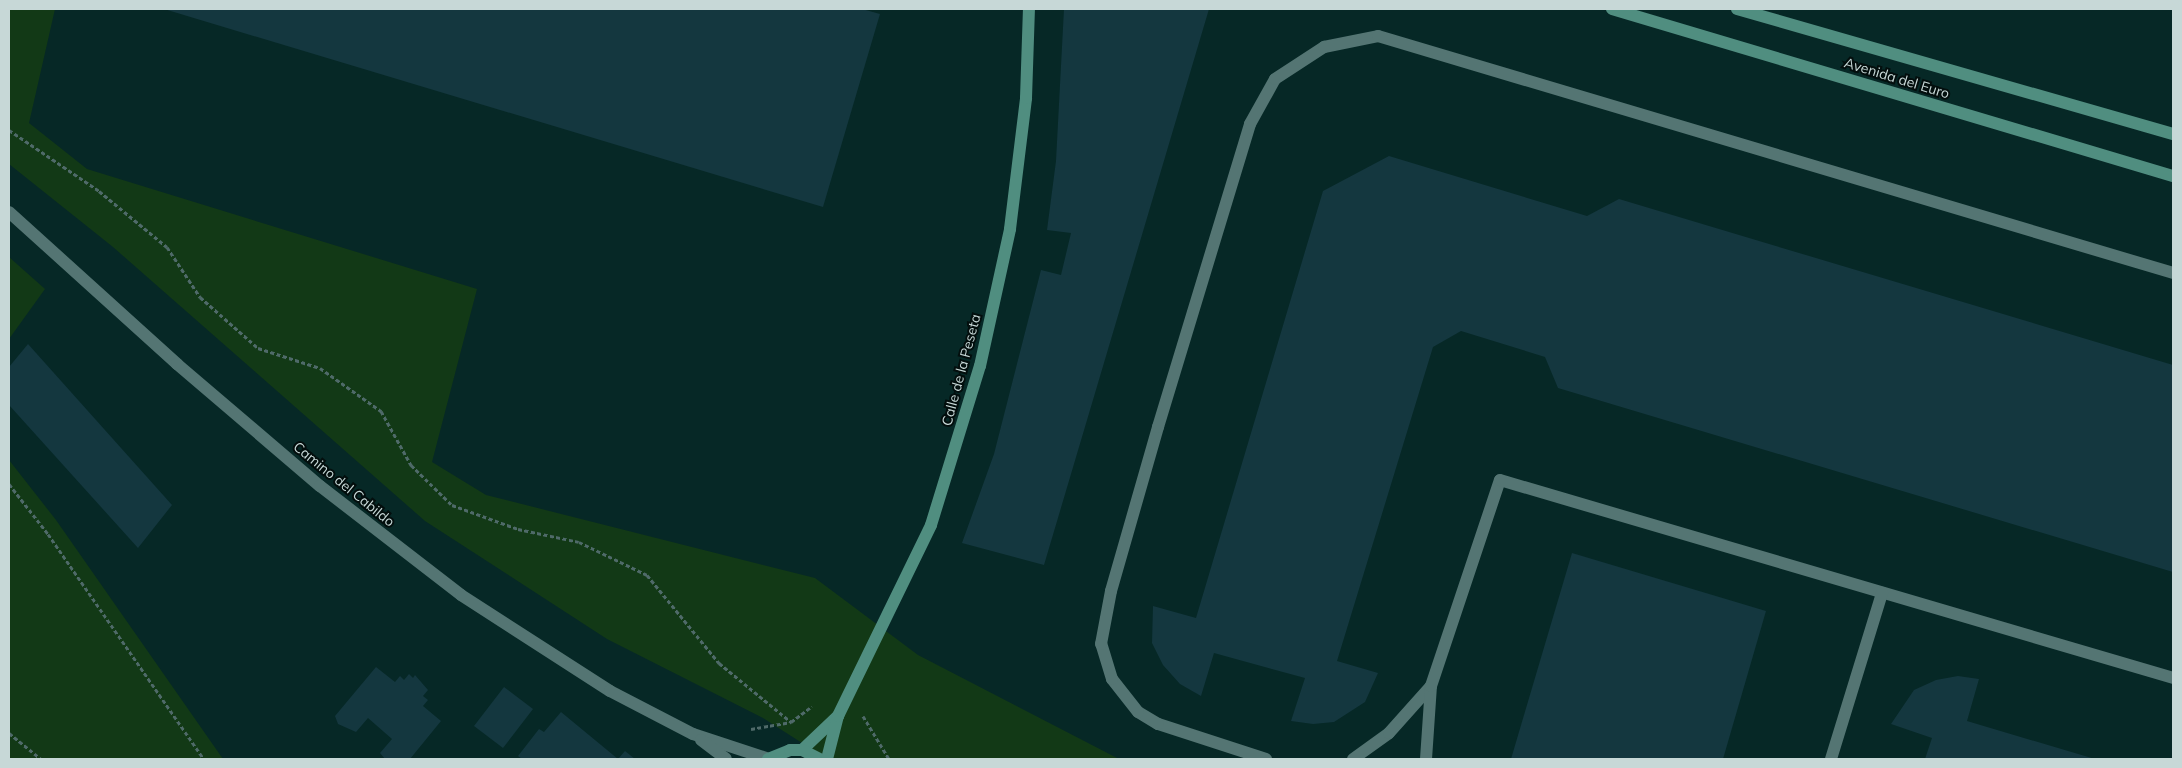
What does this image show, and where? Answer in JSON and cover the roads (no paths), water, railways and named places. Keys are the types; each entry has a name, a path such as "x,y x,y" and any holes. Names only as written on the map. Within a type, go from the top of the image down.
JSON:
{"street":[{"name":"Calle de la Peseta","path":"827,759 840,710 931,525 980,366 1010,229 1026,98 1029,9"},
{"name":"Avenida del Euro","path":"1612,9 2173,176"},
{"name":"Avenida del Euro","path":"1737,9 2173,134"},
{"path":"1266,759 1158,724 1138,712 1112,679 1102,644 1111,591 1152,445 1250,124 1275,79 1324,47 1378,36 2173,273"},
{"name":"Camino del Cabildo","path":"9,212 320,486 453,589 610,691 693,734 769,759"},
{"path":"1426,759 1431,686 1500,480 2173,678"},
{"path":"1831,759 1882,593"},
{"path":"1353,759 1389,733 1431,686"},
{"name":"Calle de la Peseta","path":"802,750 840,710"},
{"name":"Camino del Cabildo","path":"693,734 726,759"},
{"path":"769,759 779,752 802,750 820,759"}]}
